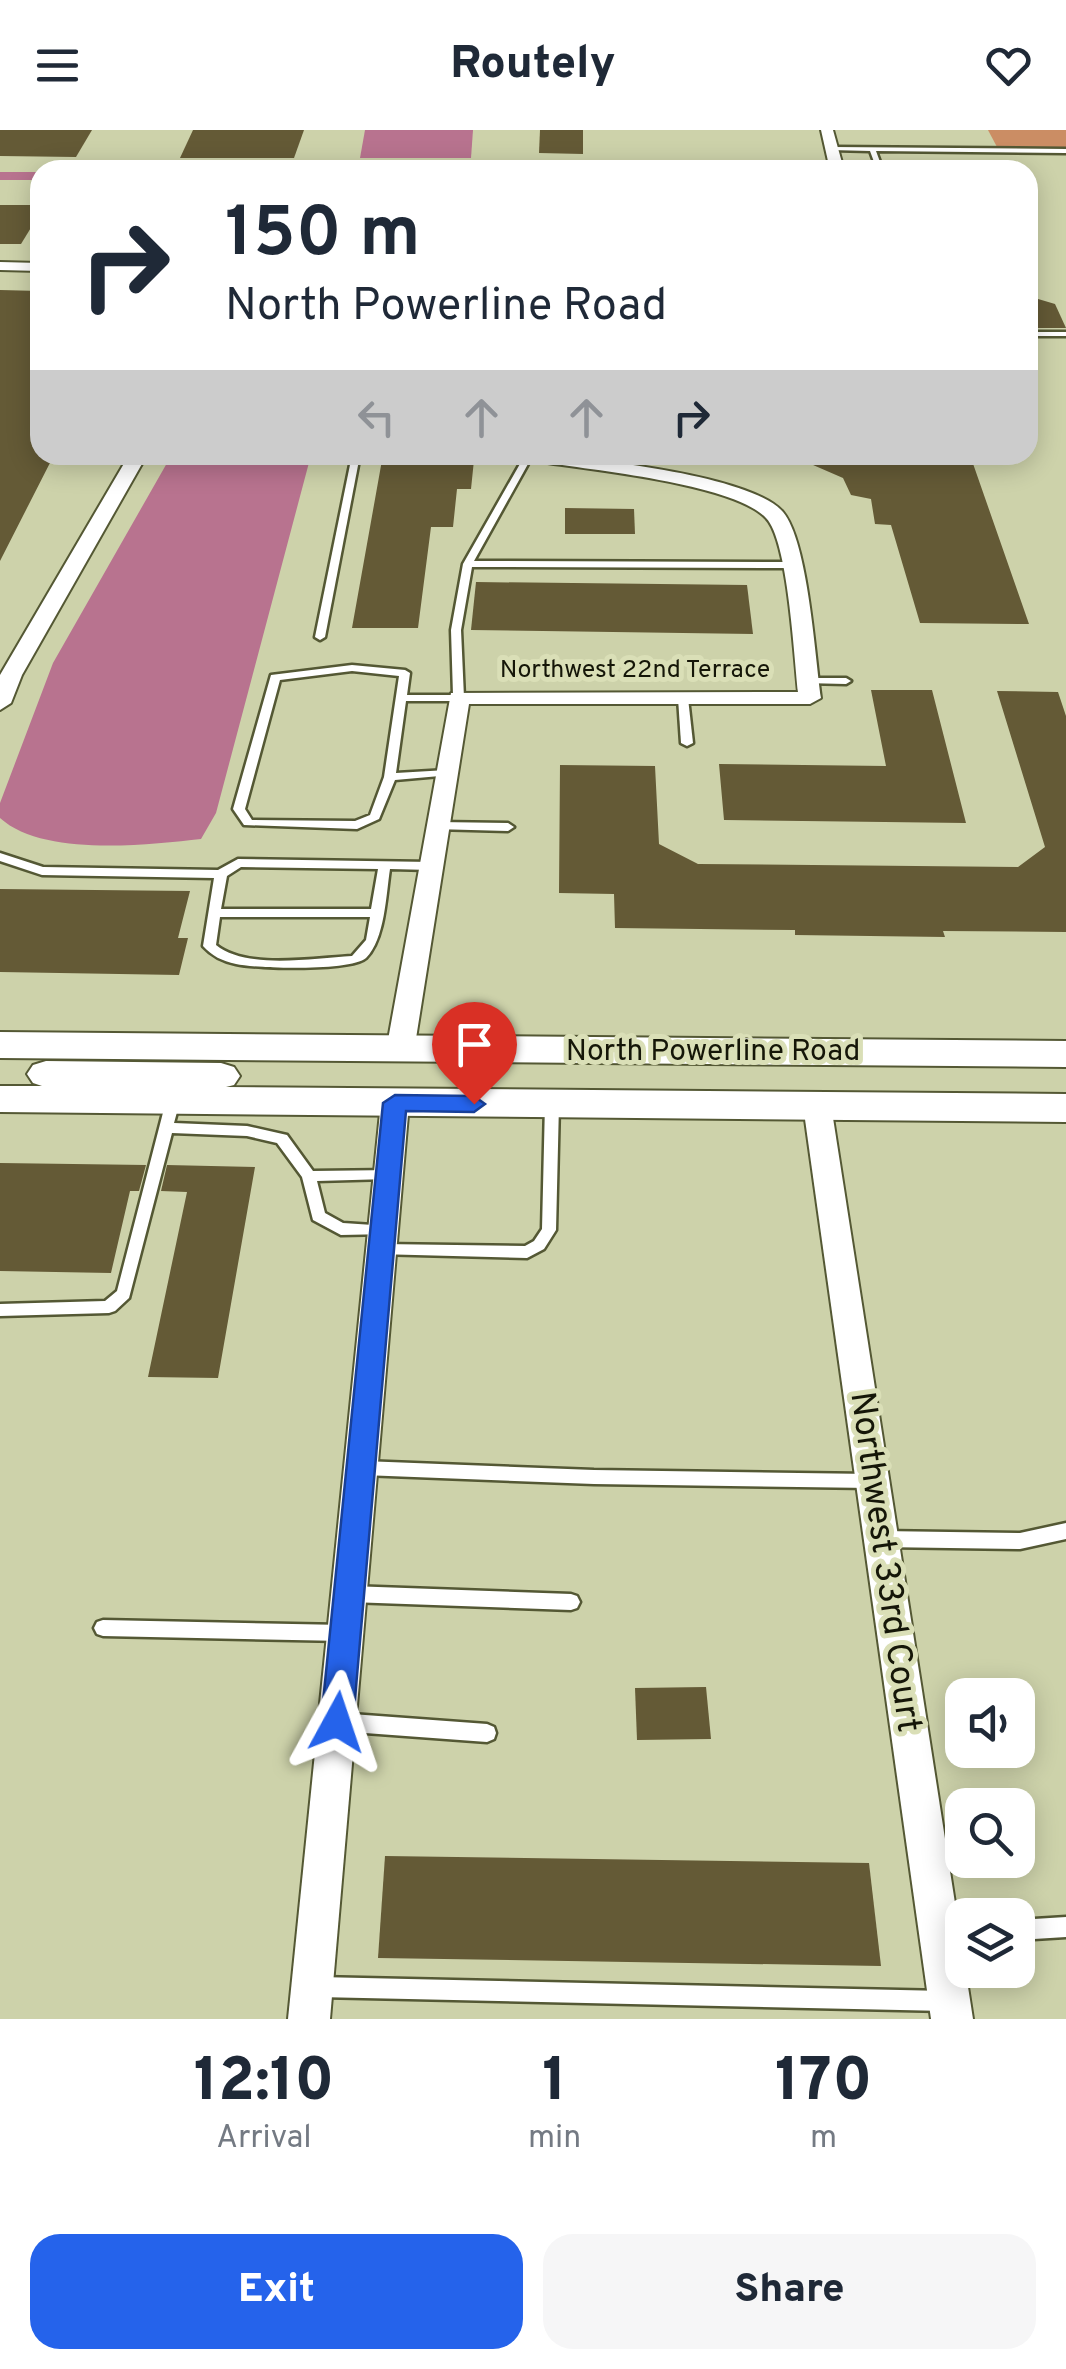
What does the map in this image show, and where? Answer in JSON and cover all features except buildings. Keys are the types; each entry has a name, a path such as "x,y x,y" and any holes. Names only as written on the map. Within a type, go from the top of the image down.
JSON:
{"main road":[{"name":"North Powerline Road","path":"0,1045 1066,1054"},
{"path":"0,1075 354,1076 378,1072 400,1051"},
{"path":"395,1103 410,1084 470,1072 769,1076 835,1068 855,1052"},
{"name":"North Powerline Road","path":"0,1099 170,1115 395,1103 1066,1108"}],"street":[{"path":"826,130 835,160"},
{"path":"0,266 30,267"},
{"path":"0,702 11,675 132,465"},
{"path":"587,465 734,490 774,515 790,549 809,689"},
{"name":"Northwest 22nd Terrace","path":"459,698 684,698 809,689"},
{"path":"400,1051 459,698"},
{"path":"311,2003 395,1103"},
{"name":"Northwest 33rd Court","path":"817,1105 880,1539 945,1900"}],"lane":[{"path":"833,148 1066,151"},
{"path":"872,149 876,160"},
{"path":"1038,334 1066,334"},
{"path":"320,637 354,465"},
{"path":"403,698 459,698 456,630 468,564 522,465"},
{"path":"468,564 792,565"},
{"path":"352,668 406,672 390,776 375,816 357,825 248,822 240,810 275,677 352,668"},
{"path":"809,689 846,681"},
{"path":"684,698 686,743"},
{"path":"390,776 447,773"},
{"path":"438,826 508,827"},
{"path":"0,857 42,871 221,874 238,863 431,866"},
{"path":"221,874 210,946 217,956 238,962 355,960 374,937 385,866"},
{"path":"214,913 376,912"},
{"path":"0,1310 110,1307 124,1294 170,1115 282,1139 308,1176 318,1216 342,1229 382,1240 527,1252 538,1246 549,1230 552,1104"},
{"path":"308,1176 388,1174"},
{"path":"360,1468 872,1482"},
{"path":"880,1539 1020,1540 1066,1531"},
{"path":"349,1594 571,1602"},
{"path":"103,1628 345,1633"},
{"path":"337,1722 487,1733"},
{"path":"1035,1929 1066,1928"},
{"path":"311,2003 950,2010"}],"shaded area":[{"path":"365,130 473,130 471,158 360,158"},
{"path":"988,130 1066,130 1066,148 997,147"},
{"path":"166,465 308,465 216,813 201,839 152,844 68,843 42,839 0,818 0,803 53,663"}],"waterway":[{"path":"0,176 30,176"}],"route":[{"path":"337,1722 395,1103 474,1104"}]}
